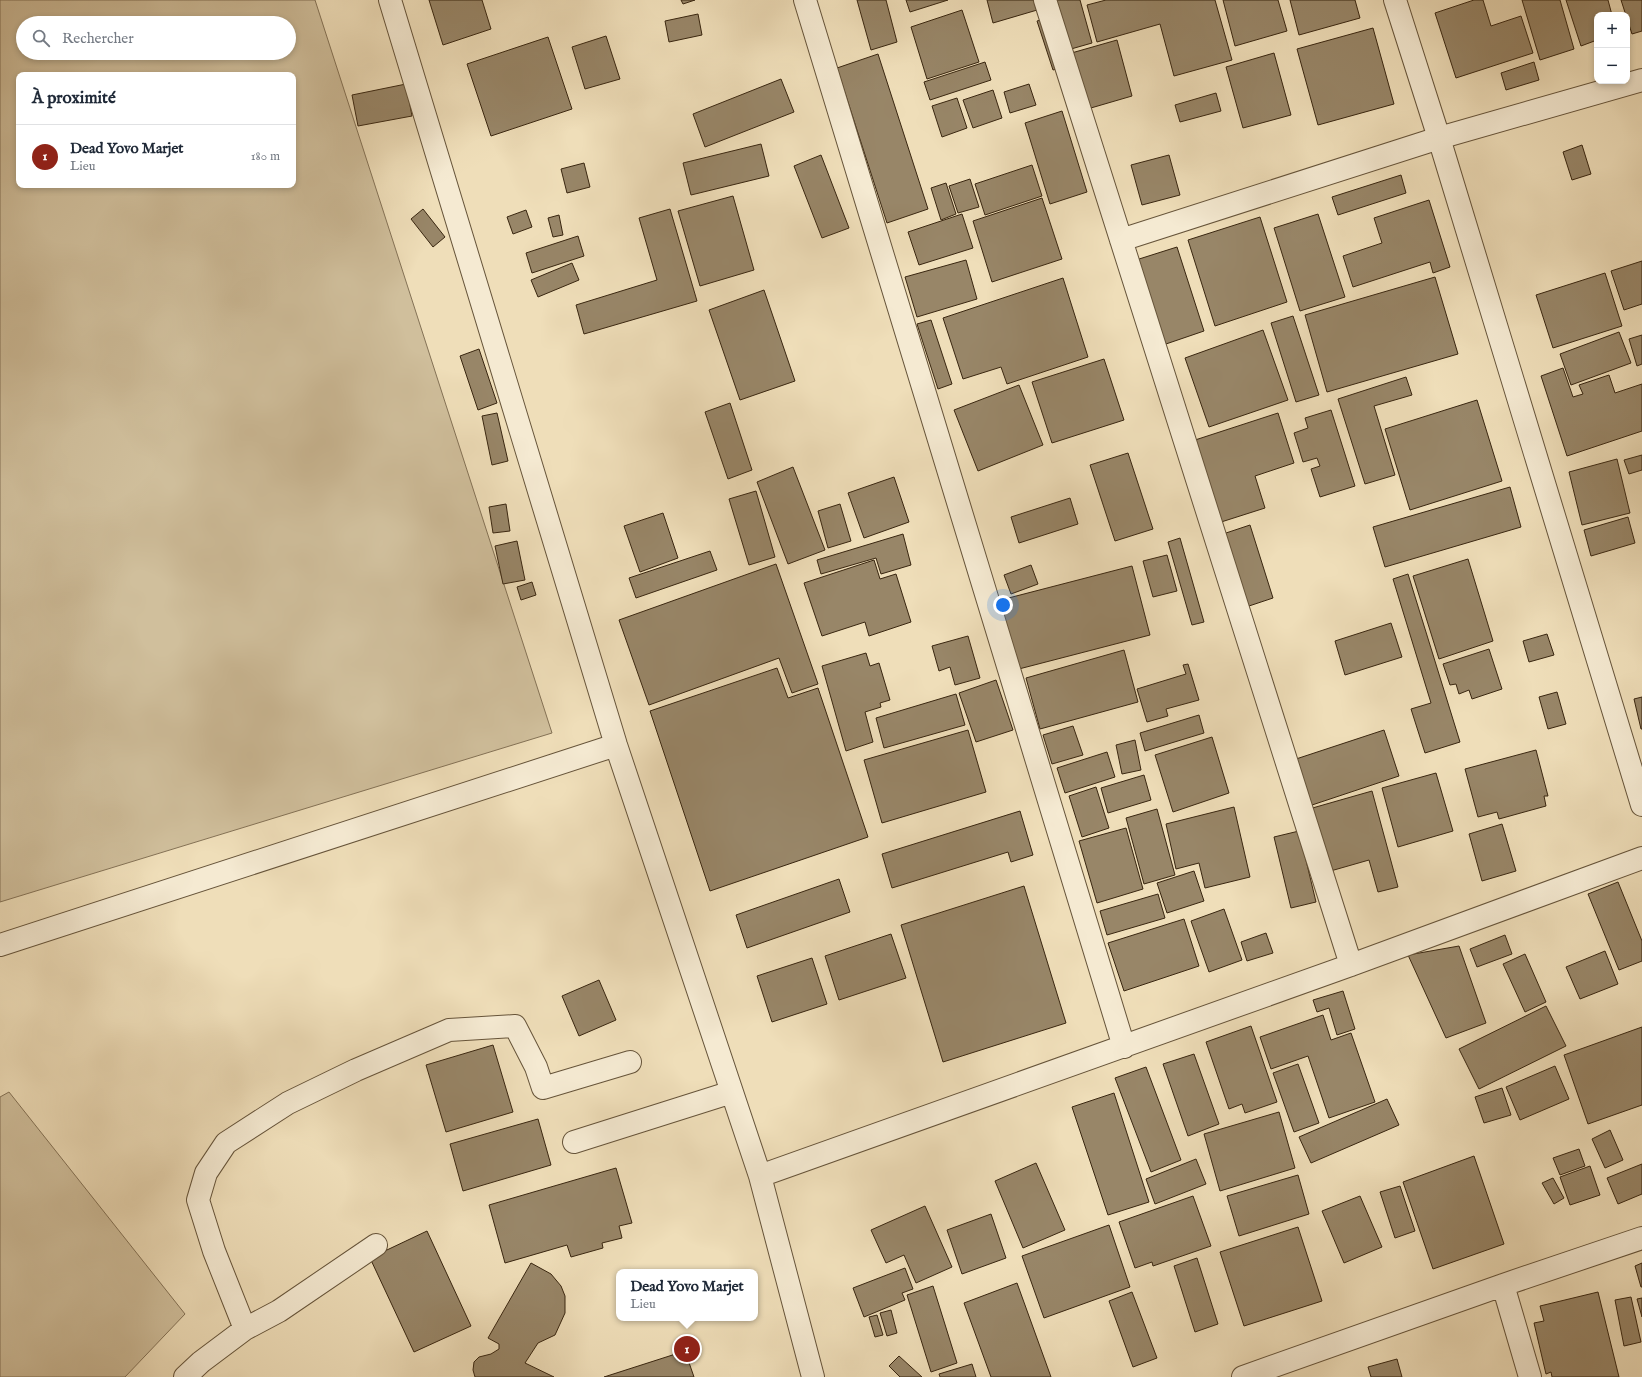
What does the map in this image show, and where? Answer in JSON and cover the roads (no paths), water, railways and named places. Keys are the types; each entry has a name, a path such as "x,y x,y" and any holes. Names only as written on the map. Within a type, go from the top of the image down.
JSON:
{"street":[{"path":"390,0 616,745 760,1176 813,1377"},
{"path":"805,0 1124,1047"},
{"path":"1045,0 1351,965"},
{"path":"1395,0 1439,138 1642,805"},
{"path":"1121,240 1439,138 1642,80"},
{"path":"0,945 616,745"},
{"path":"760,1176 1124,1047 1642,858"},
{"path":"245,1329 214,1251 198,1200 206,1173 226,1144 288,1103 356,1070 449,1030 515,1026 536,1067 543,1088 630,1062"},
{"path":"574,1142 732,1092"},
{"path":"1244,1377 1503,1285 1642,1238"},
{"path":"185,1377 200,1362 245,1329 279,1311 376,1245"},
{"path":"1503,1285 1530,1377"}],"place":[{"name":"Dead Yovo Marjet","path":"687,1349"}]}
